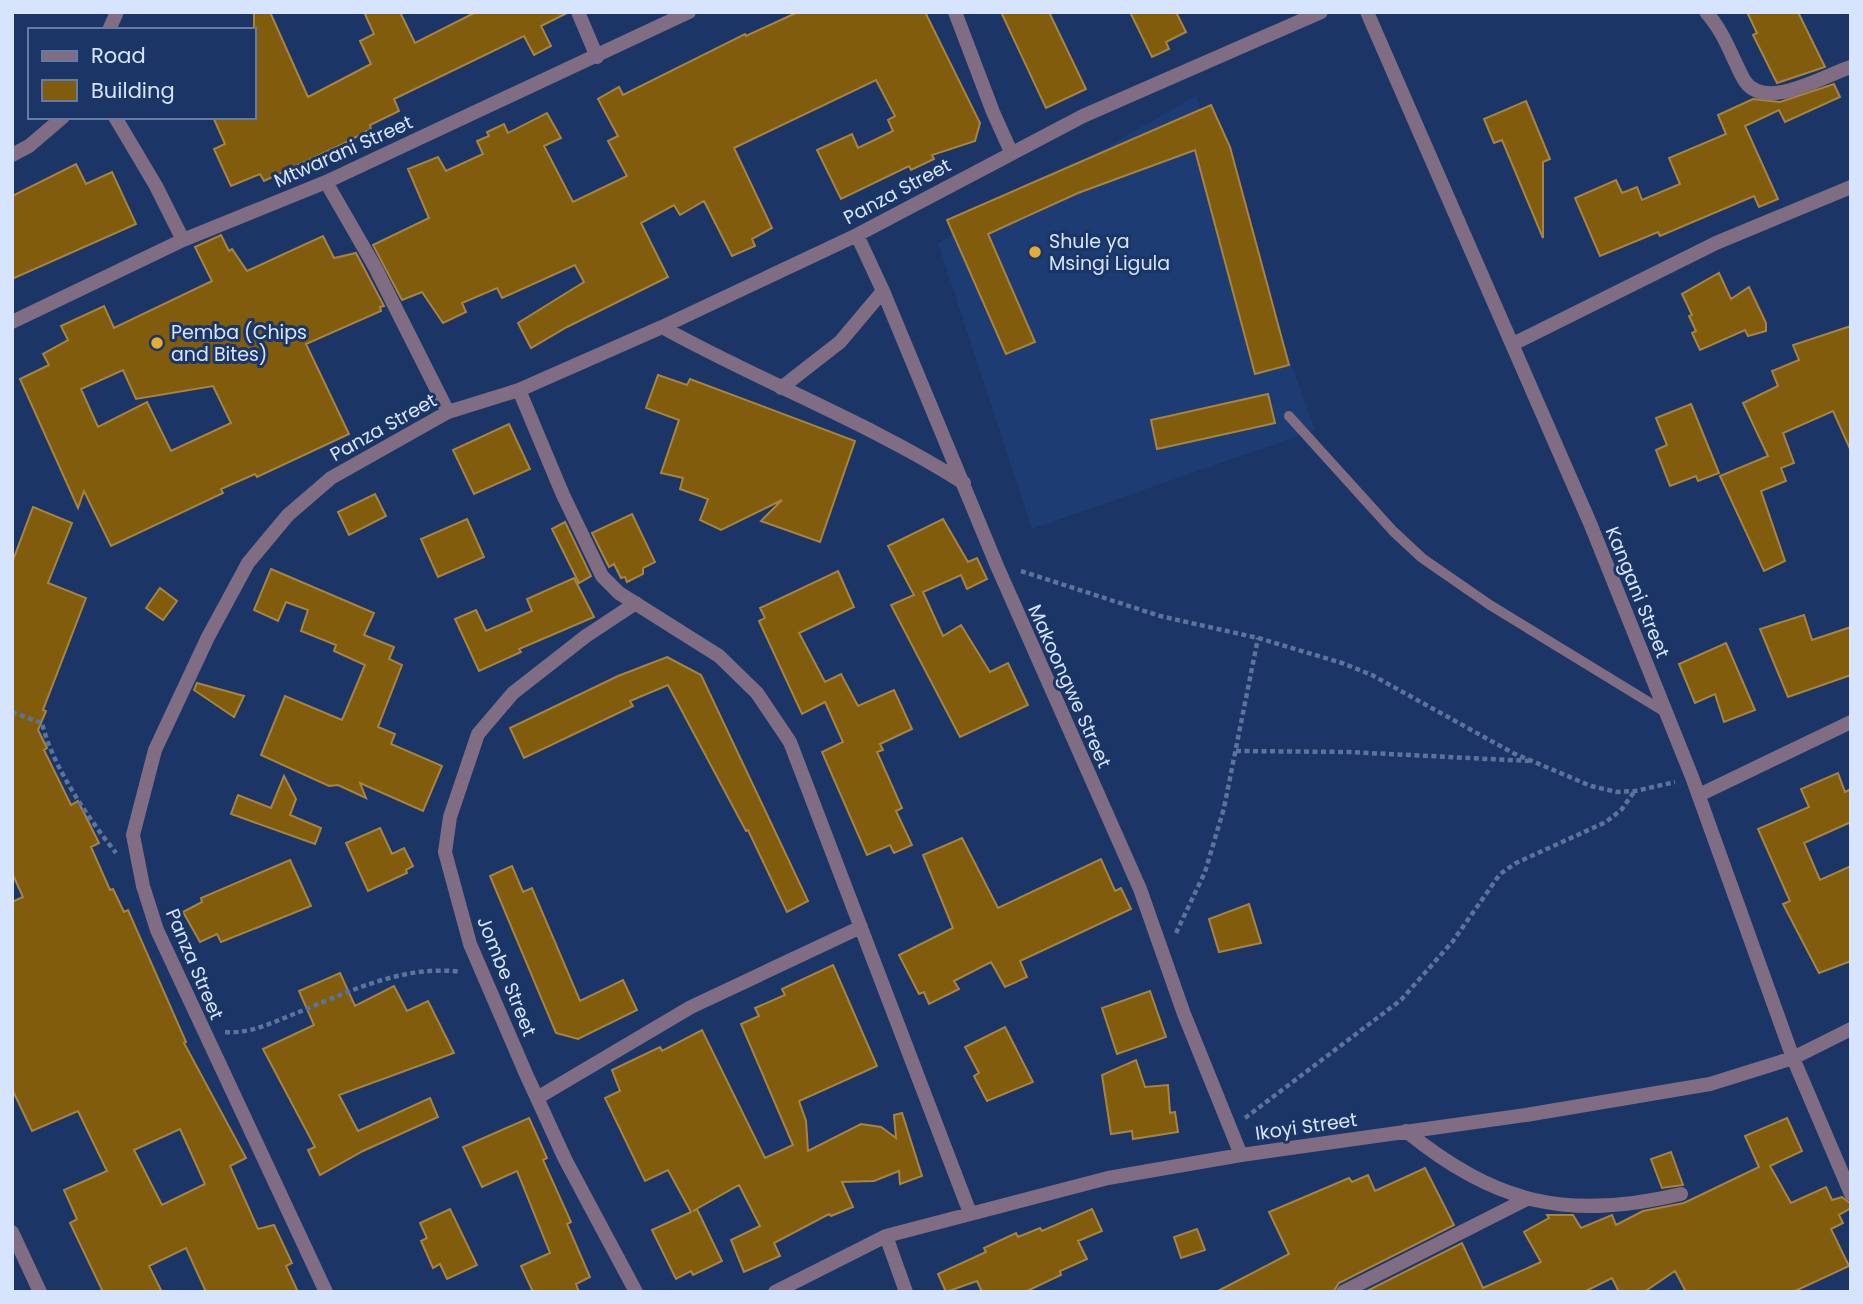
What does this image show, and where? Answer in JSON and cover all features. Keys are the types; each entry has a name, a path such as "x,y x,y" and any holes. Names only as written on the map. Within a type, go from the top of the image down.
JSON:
{"street":[{"path":"110,28 117,12"},
{"path":"578,12 597,57"},
{"name":"Mtwarani Street","path":"12,322 183,240 326,182 689,12"},
{"path":"955,12 992,112 1011,152"},
{"name":"Panza Street","path":"326,1292 158,930 143,886 133,835 155,750 208,637 243,574 288,515 331,478 448,412 519,390 662,327 856,235 1083,116 1321,12"},
{"name":"Kangani Street","path":"1367,12 1590,523 1699,795 1793,1058 1851,1194"},
{"path":"1706,12 1733,53 1744,80 1758,93 1766,96 1786,92 1851,67"},
{"path":"12,155 30,146 60,119"},
{"path":"117,119 183,240"},
{"path":"326,182 375,267 448,412"},
{"path":"1513,344 1716,243 1851,187"},
{"name":"Makoongwe Street","path":"856,235 883,291 997,566 1140,889 1241,1155"},
{"path":"781,388 840,342 883,291"},
{"path":"662,327 781,388 916,452 965,484"},
{"path":"519,390 563,495 602,576 619,593 719,656 757,693 790,742 970,1213"},
{"name":"Jombe Street","path":"636,603 586,636 513,693 478,734 453,806 445,852 470,944 483,975 537,1098 636,1292"},
{"path":"1699,795 1851,722"},
{"path":"537,1098 691,1007 861,928"},
{"name":"Ikoyi Street","path":"775,1292 886,1237 1108,1178 1241,1155 1710,1084 1793,1058 1851,1029"},
{"path":"1406,1131 1456,1168 1482,1183 1525,1200 1593,1206 1646,1202 1681,1194"},
{"path":"1343,1292 1525,1200"},
{"path":"12,1232 40,1292"},
{"path":"886,1237 906,1292"}],"lane":[{"path":"1289,416 1393,531 1422,558 1490,605 1665,712"}],"path":[{"path":"997,566 1066,584 1160,616 1258,638 1372,675 1533,761 1591,786 1617,792 1635,792 1692,777"},
{"path":"1164,958 1205,872 1224,808 1258,638"},
{"path":"12,712 42,723 46,741 89,817 119,857"},
{"path":"1236,751 1349,752 1463,760 1533,761"},
{"path":"1231,1128 1401,1000 1453,941 1500,874 1516,863 1606,822 1622,809 1635,792"},
{"path":"202,1029 231,1032 255,1030 343,993 391,978 447,970 483,975"}],"shaded area":[{"path":"1196,96 1315,430 1032,529 938,243"}],"building":[{"path":"254,12 270,12 308,97 371,64 360,41 374,34 364,12 400,12 415,43 476,12 569,12 541,26 551,46 534,55 524,36 394,99 399,111 370,125 371,129 343,144 264,181 260,174 231,186 214,149 225,144 214,119 256,119"},
{"path":"798,12 925,12 980,123 975,141 932,155 934,159 911,170 909,166 841,199 817,150 852,134 858,148 893,131 888,120 895,116 876,80 734,148 772,228 752,239 755,246 732,256 704,201 680,215 674,205 641,223 668,277 531,348 518,323 584,282 575,265 502,298 497,288 462,303 466,312 443,323 422,292 402,300 373,245 429,218 408,169 438,157 446,171 483,154 477,141 489,136 487,132 504,124 508,133 547,113 561,138 544,146 573,202 627,176 608,141 618,136 598,99 619,87 623,95 745,34 746,36"},
{"path":"1001,12 1049,12 1086,89 1046,108"},
{"path":"1130,12 1176,12 1186,32 1166,42 1169,49 1152,57"},
{"path":"1747,12 1798,12 1825,67 1777,83 1753,35 1757,33"},
{"path":"1834,84 1840,97 1785,122 1779,110 1745,126 1778,199 1759,207 1754,196 1660,236 1658,232 1600,256 1575,198 1616,180 1622,193 1637,187 1642,200 1680,184 1669,158 1726,134 1718,115 1753,99 1780,102"},
{"path":"1526,101 1550,159 1543,162 1543,238 1502,140 1494,143 1484,119"},
{"path":"1211,105 1230,147 1289,365 1255,374 1195,150 1078,193 988,234 1035,342 1006,354 947,220"},
{"path":"76,164 86,184 112,172 136,224 12,279 12,196"},
{"path":"221,235 229,251 232,249 247,271 323,236 334,258 356,253 384,306 380,307 381,311 306,344 349,434 257,477 255,474 221,489 223,493 111,546 84,491 78,508 20,379 49,365 43,354 68,340 61,326 104,306 114,328 212,281 195,247","holes":["123,370 136,399 213,386 231,423 171,451 147,402 98,427 81,389"]},
{"path":"1719,273 1731,299 1749,287 1766,323 1766,331 1748,336 1745,330 1700,350 1692,333 1696,331 1689,316 1692,315 1682,294"},
{"path":"1851,326 1851,451 1833,411 1783,433 1794,463 1781,468 1786,481 1761,491 1785,561 1764,571 1720,476 1768,456 1743,403 1778,386 1772,371 1799,360 1793,345"},
{"path":"658,375 687,385 690,379 855,441 820,542 761,521 782,500 721,530 700,520 708,499 680,489 683,478 661,473 679,420 646,408"},
{"path":"1268,394 1275,423 1157,449 1151,420"},
{"path":"1691,404 1719,473 1698,481 1696,476 1670,486 1656,450 1667,445 1656,418"},
{"path":"509,424 530,469 474,494 453,450"},
{"path":"375,494 386,516 349,535 338,512"},
{"path":"33,507 72,523 48,583 86,598 43,710 46,711 38,730 47,748 44,750 71,805 78,801 99,843 91,847 110,890 113,889 124,912 128,910 186,1042 184,1043 246,1158 230,1166 258,1229 274,1225 292,1263 286,1266 298,1292 206,1292 186,1248 149,1266 162,1292 103,1292 70,1223 77,1219 64,1190 107,1171 78,1111 32,1131 12,1089 12,902 23,897 12,873 12,563","holes":["180,1129 205,1184 162,1205 134,1150"]},
{"path":"632,514 655,562 643,568 643,574 627,582 625,577 621,578 614,564 609,567 592,533"},
{"path":"467,519 484,557 438,577 421,539"},
{"path":"943,519 968,562 977,558 987,579 967,589 961,575 923,592 943,636 961,625 990,672 1008,663 1028,705 960,737 891,605 914,595 888,546"},
{"path":"565,522 591,576 579,583 552,529"},
{"path":"271,569 374,613 364,635 394,647 389,659 402,665 378,727 395,734 391,744 442,766 423,811 360,783 366,798 338,785 329,786 261,755 285,696 342,720 365,665 334,651 336,645 301,631 308,610 286,602 278,621 254,610"},
{"path":"838,571 854,607 799,633 825,682 841,674 858,706 894,690 912,729 880,744 883,750 877,752 902,808 896,811 912,845 894,853 890,845 867,855 822,752 843,742 825,702 802,714 759,621 765,618 760,608"},
{"path":"574,578 594,617 519,649 521,652 479,671 455,619 476,610 486,631 532,611 527,599"},
{"path":"160,588 177,601 163,620 146,608"},
{"path":"1804,615 1812,640 1851,627 1851,675 1788,697 1760,629"},
{"path":"1726,643 1755,710 1724,722 1715,694 1695,703 1679,664"},
{"path":"667,657 701,675 808,901 787,912 748,830 746,831 668,685 630,701 633,706 524,758 510,728 618,676"},
{"path":"197,683 244,696 234,717 194,690"},
{"path":"1838,773 1845,792 1851,789 1851,822 1804,843 1820,880 1851,866 1851,961 1819,973 1783,904 1790,901 1758,829 1809,807 1801,789"},
{"path":"284,776 296,799 290,815 321,828 315,844 231,814 238,795 271,808"},
{"path":"380,828 392,854 404,848 413,866 406,870 407,873 368,891 346,843"},
{"path":"962,838 998,908 1101,859 1115,891 1121,888 1131,909 1020,961 1027,977 1005,987 991,962 954,981 959,989 929,1004 924,992 919,994 899,955 953,928 923,855"},
{"path":"290,860 311,906 221,942 217,934 200,942 183,912 202,902 201,898"},
{"path":"512,866 523,892 532,888 580,1001 623,980 637,1010 578,1039 556,1033 490,876"},
{"path":"1249,904 1261,943 1219,952 1209,919"},
{"path":"833,965 877,1066 799,1101 806,1121 808,1151 861,1124 881,1127 896,1138 894,1115 902,1113 922,1176 900,1184 899,1171 874,1181 842,1182 853,1207 831,1216 829,1214 774,1243 780,1256 744,1272 731,1240 760,1226 739,1185 693,1211 697,1209 722,1261 693,1275 691,1271 676,1279 652,1230 691,1212 668,1170 645,1181 605,1098 620,1091 612,1070 660,1047 662,1051 702,1030 765,1158 793,1145 741,1024 759,1016 755,1008 785,995 782,989"},
{"path":"340,973 355,1006 394,986 407,1011 428,1001 454,1053 339,1095 358,1131 430,1098 438,1117 363,1151 320,1175 308,1150 315,1147 263,1049 314,1025 299,991"},
{"path":"1150,991 1166,1037 1117,1054 1102,1008"},
{"path":"1005,1027 1033,1082 987,1101 974,1076 979,1073 965,1047"},
{"path":"1136,1060 1145,1087 1168,1085 1170,1113 1175,1112 1178,1132 1133,1139 1132,1131 1111,1134 1102,1075"},
{"path":"529,1118 547,1158 543,1160 571,1222 567,1224 590,1277 576,1284 579,1292 533,1292 521,1266 550,1253 517,1171 482,1187 463,1147"},
{"path":"1787,1118 1802,1151 1770,1166 1791,1203 1826,1187 1832,1200 1842,1197 1851,1204 1851,1208 1839,1215 1843,1223 1831,1229 1849,1266 1793,1292 1686,1292 1675,1271 1644,1292 1619,1292 1612,1278 1584,1292 1365,1292 1462,1243 1483,1288 1541,1262 1524,1232 1549,1218 1547,1215 1573,1215 1581,1228 1612,1215 1616,1225 1643,1211 1684,1203 1759,1167 1745,1136"},
{"path":"1671,1152 1683,1185 1662,1188 1651,1159"},
{"path":"1425,1168 1454,1225 1339,1283 1333,1292 1216,1292 1289,1254 1269,1212 1349,1178 1352,1182 1368,1175 1375,1191"},
{"path":"450,1209 477,1265 447,1279 440,1264 433,1268 421,1241 427,1238 420,1223"},
{"path":"1092,1209 1102,1231 1078,1241 1087,1259 1060,1271 1061,1275 1025,1292 982,1292 977,1281 946,1292 938,1274 986,1252 984,1248 1016,1233 1018,1237 1040,1228 1042,1231"},
{"path":"1197,1229 1205,1250 1181,1258 1174,1237"}],"place":[{"name":"Shule ya Msingi Ligula","path":"1035,252"},
{"name":"Pemba (Chips and Bites)","path":"157,343"}]}
